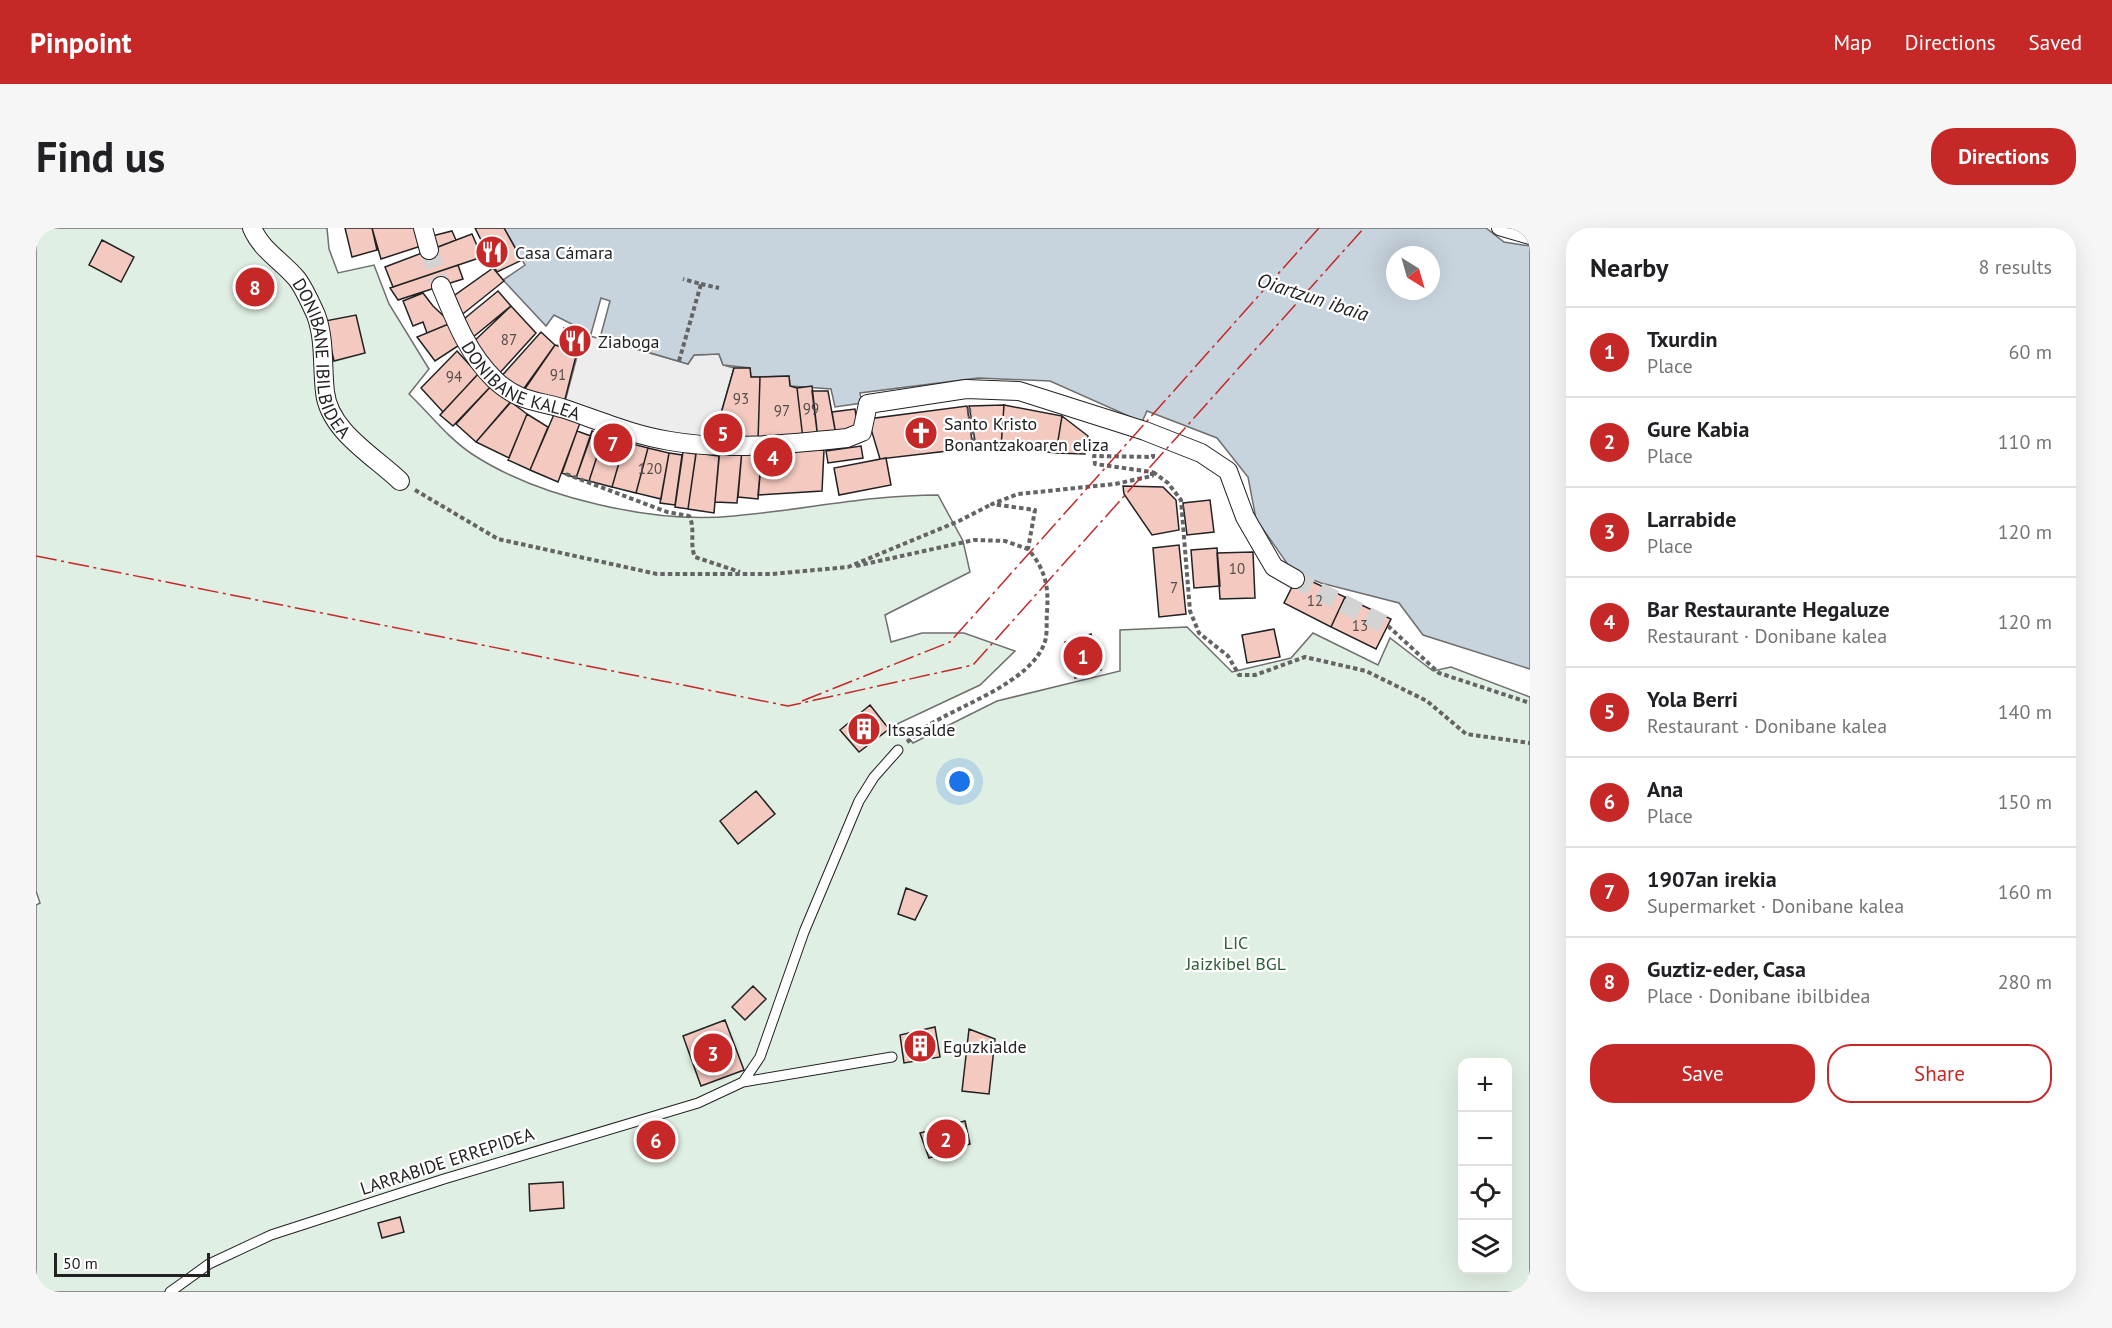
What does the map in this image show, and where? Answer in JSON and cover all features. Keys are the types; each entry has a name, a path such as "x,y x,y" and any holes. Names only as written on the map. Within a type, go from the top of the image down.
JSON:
{"street":[{"name":"DONIBANE IBILBIDEA","path":"252,228 261,246 297,279 317,317 324,362 325,394 333,416 348,436 400,481"},
{"path":"423,228 429,250"},
{"path":"1499,228 1530,237"},
{"name":"DONIBANE KALEA","path":"441,286 465,341 480,363 496,381 521,399 563,409 616,429 671,442 719,445 847,438 862,432 868,404 966,390"},
{"path":"966,390 1019,391 1144,430 1201,453 1228,471 1245,517 1274,567 1295,579"}],"lane":[{"path":"743,1082 760,1057 804,932 859,801 874,777 898,750"},
{"name":"LARRABIDE ERREPIDEA","path":"170,1292 209,1264 271,1235 444,1179 698,1103 743,1082 892,1057"}],"path":[{"path":"683,279 718,288"},
{"path":"679,361 701,284"},
{"path":"966,390 974,451"},
{"path":"1154,450 1153,457 1095,456 1095,464 1152,472 1168,483 1180,500 1190,611 1199,633 1228,656 1239,675 1255,675 1305,657 1376,676 1427,700 1466,734 1530,743"},
{"path":"848,567 1018,494 1115,484 1152,476 1152,472"},
{"path":"566,474 667,512 689,516 692,521 692,549 695,557 743,574"},
{"path":"400,481 498,539 657,574 743,574 848,567 974,540 1005,541 1028,549 1041,565 1046,580 1048,599 1045,644 1029,665 1000,687 927,726 898,750"},
{"path":"992,504 1035,510 1028,549"},
{"path":"1388,626 1439,673 1530,703"}],"green space":[{"name":"LIC Jaizkibel BGL","path":"36,228 327,228 329,249 338,273 374,265 389,304 429,369 409,394 464,448 499,470 563,495 634,512 669,516 734,516 887,497 938,495 963,541 970,572 885,615 891,642 922,633 964,633 1015,651 980,685 897,724 913,743 997,701 1120,671 1120,630 1187,627 1232,672 1291,658 1313,633 1378,665 1390,638 1433,671 1451,667 1530,697 1530,1292 36,1292 36,905 40,903 36,891"}],"shaded area":[{"path":"583,334 688,364 694,355 719,354 723,365 734,368 722,410 720,444 563,409"}],"water":[{"name":"Oiartzun ibaia","path":"504,228 1486,228 1504,242 1530,246 1530,669 1423,635 1399,603 1321,583 1293,572 1256,519 1248,477 1217,438 1147,411 1142,422 1050,381 978,378 860,393 862,403 835,407 831,389 790,386 789,376 751,377 750,368 723,365 719,354 694,355 688,364 600,338 610,301 601,298 591,334 554,315 546,326 503,280 525,265"}],"building":[{"path":"345,228 372,228 377,250 352,257"},
{"path":"372,228 415,228 421,246 381,259"},
{"path":"475,228 504,228 522,260 497,272"},
{"path":"452,231 456,240 433,249 428,237"},
{"path":"472,234 482,257 393,287 385,267"},
{"path":"102,240 134,257 121,282 89,265"},
{"path":"458,265 463,279 398,300 390,288"},
{"path":"493,268 504,281 459,317 448,300"},
{"path":"264,270 272,294 247,303 239,279"},
{"path":"498,291 511,306 472,338 459,323"},
{"path":"423,293 451,323 427,333 423,322 413,326 403,301"},
{"path":"511,306 536,333 498,375 469,346"},
{"path":"356,315 365,353 334,361 325,321"},
{"path":"451,323 464,342 435,361 417,337"},
{"path":"564,328 583,334 577,352 558,346"},
{"path":"541,332 555,345 520,394 499,379"},
{"path":"555,345 577,352 563,407 522,393"},
{"path":"457,351 478,374 443,412 421,388"},
{"path":"734,368 750,368 751,377 760,377 758,441 720,442 722,410"},
{"path":"480,372 493,384 453,426 440,415"},
{"path":"789,376 790,386 797,388 803,439 758,441 760,377"},
{"path":"493,384 512,400 476,442 456,424"},
{"path":"812,386 818,439 803,439 797,388"},
{"path":"812,391 828,391 836,435 818,439"},
{"path":"511,402 527,414 509,458 476,442"},
{"path":"1004,405 1062,416 1056,453 1001,447"},
{"path":"1004,405 1001,447 976,447 969,406"},
{"name":"Santo Kristo Bonantzakoaren eliza","path":"967,406 973,448 880,459 868,419"},
{"path":"855,409 858,429 836,435 832,412"},
{"path":"555,412 580,423 558,482 530,470"},
{"path":"527,414 548,427 530,470 508,460"},
{"path":"1062,416 1088,436 1085,454 1056,453"},
{"path":"577,431 591,436 576,478 562,473"},
{"path":"592,431 604,435 589,481 576,478"},
{"path":"604,435 625,442 612,487 589,481"},
{"path":"625,442 648,448 636,493 612,487"},
{"path":"861,446 863,458 828,463 826,451"},
{"path":"648,448 669,453 661,499 636,493"},
{"path":"720,448 742,450 737,503 715,502"},
{"path":"742,450 762,452 758,499 738,497"},
{"path":"824,450 822,491 758,495 762,452"},
{"path":"683,452 696,454 688,509 675,507"},
{"path":"669,453 682,455 675,505 660,503"},
{"path":"696,453 719,456 714,513 688,509"},
{"path":"886,458 891,485 839,495 834,468"},
{"path":"1123,486 1163,487 1176,500 1179,530 1152,535 1124,494"},
{"path":"1210,500 1214,532 1187,535 1183,503"},
{"path":"1179,545 1186,614 1159,617 1153,548"},
{"path":"1217,548 1220,586 1194,588 1191,550"},
{"path":"1253,552 1255,598 1220,599 1217,553"},
{"path":"1298,575 1345,597 1331,627 1284,603"},
{"path":"1345,597 1391,619 1376,649 1331,627"},
{"path":"1274,629 1280,657 1247,663 1242,635"},
{"path":"1091,634 1101,670 1075,678 1065,642"},
{"name":"Itsasalde","path":"870,705 889,729 859,752 840,730"},
{"path":"756,791 775,814 738,844 720,821"},
{"path":"906,888 927,896 915,920 898,914"},
{"path":"753,986 766,999 745,1020 732,1007"},
{"path":"725,1020 744,1070 701,1086 683,1036"},
{"name":"Eguzkialde","path":"935,1027 940,1057 904,1063 900,1035"},
{"path":"969,1029 995,1039 989,1094 962,1091"},
{"path":"965,1121 970,1144 929,1158 920,1133"},
{"path":"656,1124 672,1143 656,1157 639,1137"},
{"path":"563,1182 564,1208 530,1211 529,1184"},
{"path":"400,1217 404,1232 382,1238 378,1223"}],"tunnel":[{"path":"429,250 441,286"},
{"path":"1295,579 1388,626"}],"power":[{"path":"802,701 950,642 1319,228"},
{"path":"36,556 788,706 973,665 1364,228"}],"place":[{"name":"Casa Cámara","path":"492,252"},
{"name":"Guztiz-eder, Casa","path":"255,287"},
{"name":"Ziaboga","path":"575,341"},
{"name":"Yola Berri","path":"723,433"},
{"name":"Santo Kristo Bonantzakoaren eliza","path":"921,433"},
{"name":"1907an irekia","path":"613,443"},
{"name":"Bar Restaurante Hegaluze","path":"773,457"},
{"name":"Txurdin","path":"1083,656"},
{"name":"Itsasalde","path":"864,729"},
{"name":"Eguzkialde","path":"920,1046"},
{"name":"Larrabide","path":"713,1053"},
{"name":"Gure Kabia","path":"946,1139"},
{"name":"Ana","path":"656,1140"}]}
